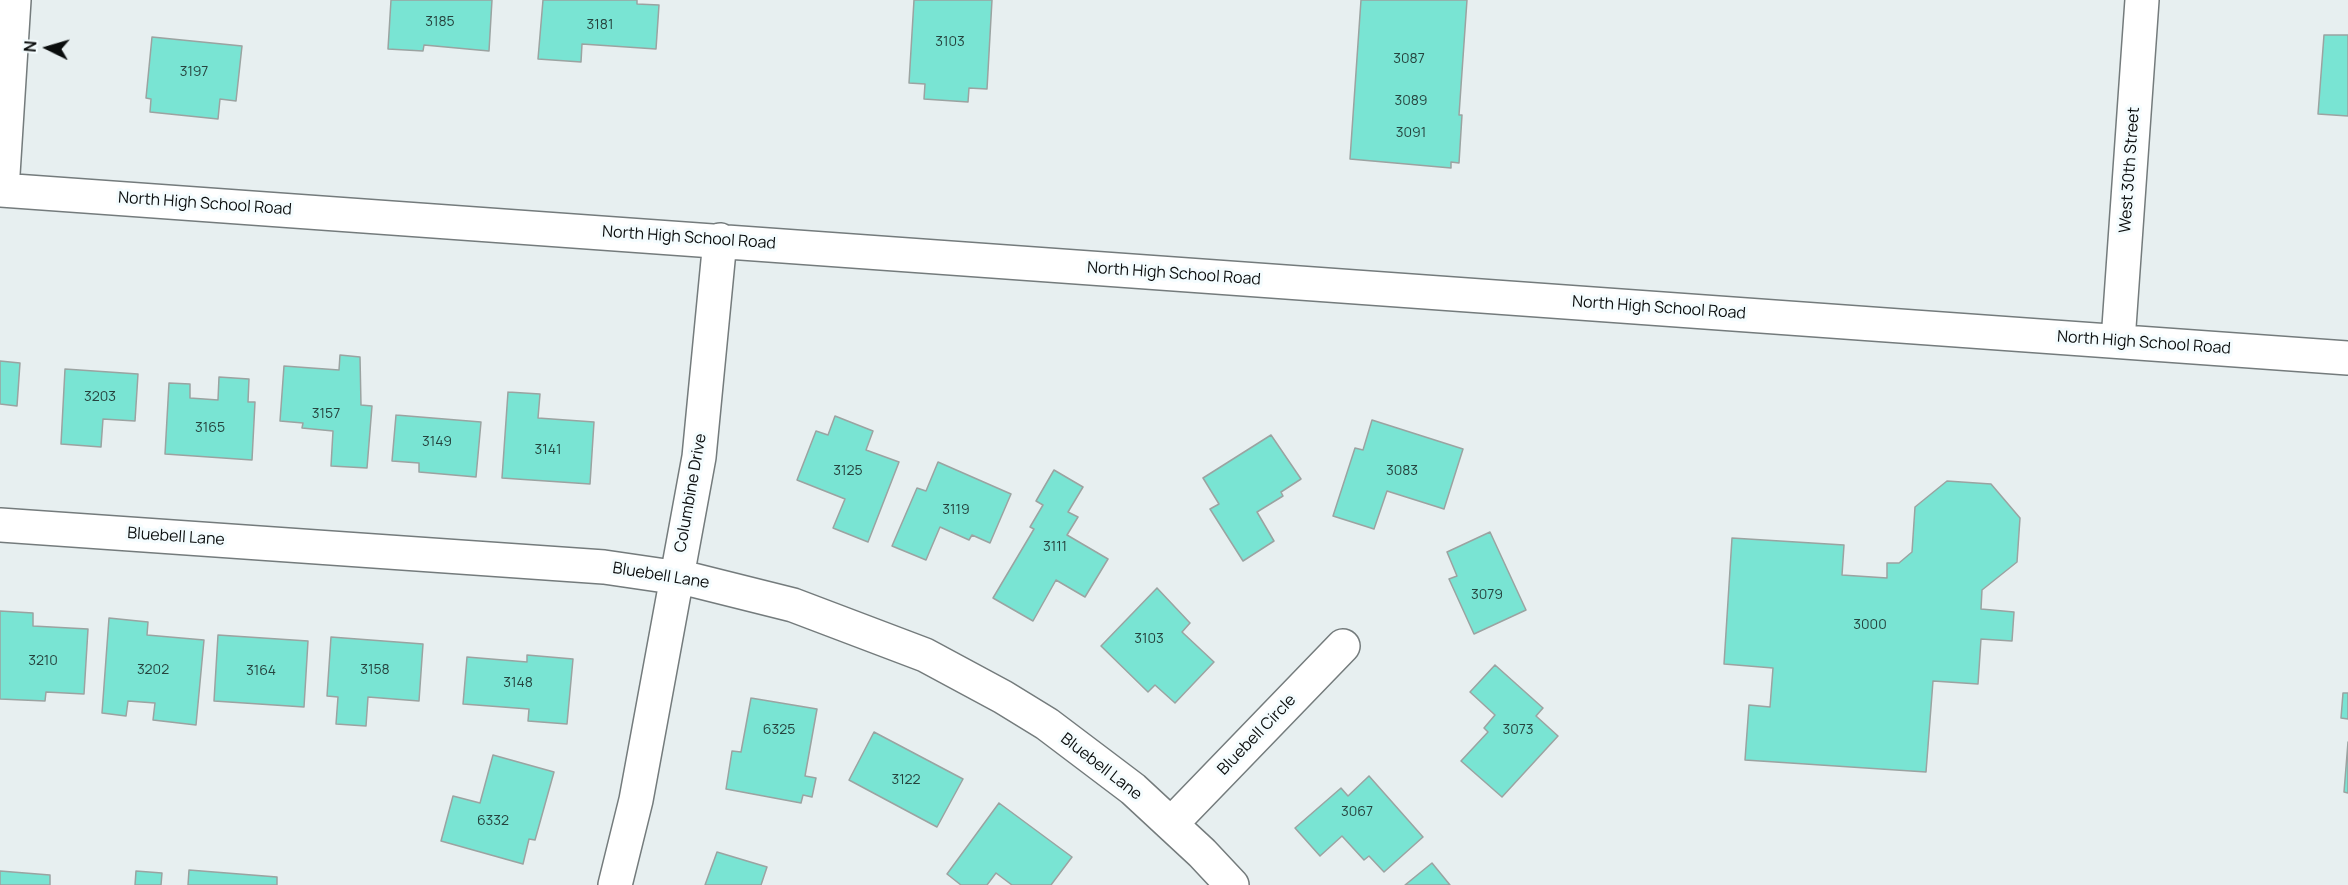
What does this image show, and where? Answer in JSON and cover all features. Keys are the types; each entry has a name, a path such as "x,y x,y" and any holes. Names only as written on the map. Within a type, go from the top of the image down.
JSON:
{"street":[{"path":"1,190 14,0"},
{"name":"West 30th Street","path":"2118,341 2142,0"},
{"name":"North High School Road","path":"1,190 2348,358"},
{"name":"Columbine Drive","path":"615,885 626,849 636,800 675,577 699,457 720,240"},
{"name":"Bluebell Lane","path":"0,525 581,565 675,577 793,605 925,656 1003,697 1047,724 1133,789 1232,885"},
{"name":"Bluebell Circle","path":"1171,824 1342,646"}],"building":[{"path":"391,0 492,0 489,51 424,45 423,51 388,49"},
{"path":"543,0 637,0 637,4 659,5 656,49 582,44 581,62 538,59"},
{"path":"914,0 992,0 987,89 969,88 968,102 924,99 925,84 909,83"},
{"path":"1361,0 1467,0 1459,115 1462,115 1459,163 1451,162 1451,168 1350,159"},
{"path":"2324,35 2348,35 2348,116 2318,114"},
{"path":"152,37 242,46 236,101 220,99 218,119 150,112 151,99 146,98"},
{"path":"340,355 360,357 361,405 372,406 367,468 331,466 333,431 302,428 303,423 280,421 284,366 339,370"},
{"path":"0,361 20,363 17,406 0,404"},
{"path":"65,369 138,374 135,421 103,419 101,447 61,444"},
{"path":"219,377 249,379 248,402 255,402 252,460 165,454 169,383 190,384 190,398 218,400"},
{"path":"508,392 540,394 538,418 594,422 590,484 502,478"},
{"path":"396,415 481,422 476,477 419,472 419,463 392,461"},
{"path":"835,416 873,431 866,450 899,462 868,542 833,528 845,499 797,480 816,431 828,435"},
{"path":"1372,420 1463,449 1444,509 1387,491 1374,529 1333,516 1355,448 1363,450"},
{"path":"1271,435 1301,479 1281,492 1283,496 1257,512 1274,541 1243,561 1210,509 1219,504 1203,478"},
{"path":"938,462 1011,494 990,543 972,535 969,540 940,527 926,560 892,546 917,488 926,491"},
{"path":"1054,470 1083,487 1068,512 1078,517 1067,535 1108,559 1085,597 1056,580 1033,621 993,598 1034,529 1030,527 1043,505 1036,501"},
{"path":"1947,481 1991,484 2020,518 2017,562 1982,590 1981,609 2014,612 2012,641 1981,639 1978,684 1933,681 1926,772 1745,760 1749,705 1770,707 1773,668 1724,664 1732,538 1844,545 1842,575 1887,578 1887,563 1899,563 1912,552 1915,507"},
{"path":"1490,532 1526,610 1474,634 1449,579 1457,576 1447,552"},
{"path":"1157,588 1190,623 1182,632 1214,662 1175,703 1155,685 1148,692 1101,646"},
{"path":"0,611 33,613 33,626 88,629 84,694 46,692 45,701 0,699"},
{"path":"109,618 148,622 147,635 204,640 196,725 153,720 155,703 128,701 126,716 102,713"},
{"path":"218,635 308,641 304,707 214,701"},
{"path":"331,637 423,644 419,701 368,697 366,726 336,724 338,697 327,696"},
{"path":"527,655 573,659 567,724 528,721 529,709 463,704 467,657 527,662"},
{"path":"1495,665 1543,708 1536,716 1558,736 1502,797 1461,761 1488,732 1484,728 1495,715 1470,692"},
{"path":"2343,693 2348,693 2348,719 2341,718"},
{"path":"751,698 817,709 805,776 816,778 812,797 803,795 801,803 726,789 732,751 741,752"},
{"path":"874,732 963,779 937,827 849,780"},
{"path":"2348,742 2348,793 2344,792"},
{"path":"493,755 554,772 535,840 529,839 523,864 441,841 453,796 480,803"},
{"path":"1369,776 1423,837 1384,872 1369,856 1364,860 1342,836 1320,856 1295,828 1341,788 1348,796"},
{"path":"999,803 1072,857 1051,885 1012,885 996,873 987,885 961,885 947,874"},
{"path":"717,852 767,867 761,885 705,885"},
{"path":"1432,863 1450,885 1405,885"},
{"path":"189,870 277,877 277,885 188,885"},
{"path":"0,871 50,875 50,885 0,885"},
{"path":"136,871 162,873 161,885 135,885"}]}
